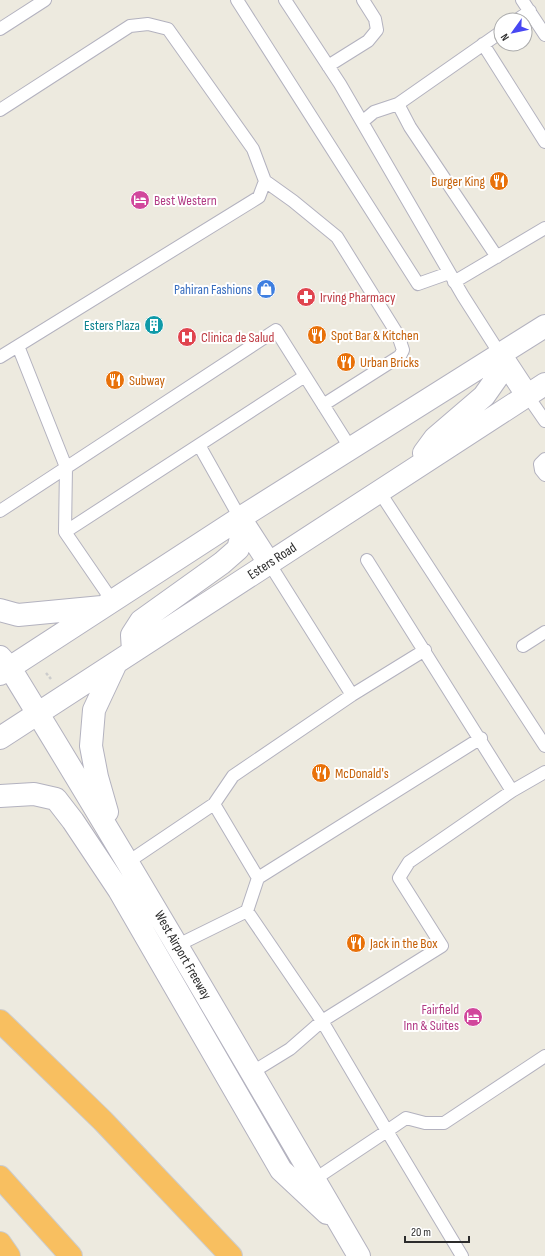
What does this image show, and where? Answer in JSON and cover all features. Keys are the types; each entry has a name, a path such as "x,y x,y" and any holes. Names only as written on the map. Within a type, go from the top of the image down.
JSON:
{"highway":[{"path":"0,1021 102,1121 231,1256"},
{"path":"0,1178 50,1256"},
{"path":"0,1178 71,1256"},
{"path":"0,1243 9,1256"}],"main road":[{"path":"3,666 109,604 240,518 545,326"},
{"path":"500,354 527,395"},
{"path":"409,472 435,438 484,396 498,376 500,354"},
{"name":"Esters Road","path":"0,738 545,384"},
{"path":"240,518 269,563"},
{"path":"115,840 97,777 91,746 94,710 124,657 132,635 141,621 222,564 238,549 241,538 240,518"},
{"path":"0,610 18,615 109,604"},
{"name":"West Airport Freeway","path":"3,666 38,713 115,840 178,945 251,1073 316,1179 359,1256"},
{"path":"0,796 34,794 56,799 60,804 119,890 281,1170 343,1228"}],"lane":[{"path":"0,29 45,0"},
{"path":"237,0 418,284 452,278 497,257 545,228"},
{"path":"285,0 328,66 452,278 500,354"},
{"path":"328,66 368,41 376,30 375,20 363,0"},
{"path":"526,4 545,35"},
{"path":"0,110 130,26 148,24 168,29 254,149 264,181 259,197 0,357"},
{"path":"362,122 374,112 398,104 493,37"},
{"path":"483,44 545,142"},
{"path":"398,104 410,127 497,257"},
{"path":"264,181 293,201 337,237 398,335 403,350 400,356 323,405"},
{"path":"0,511 276,330 350,449"},
{"path":"18,346 66,467 65,532 109,604"},
{"path":"65,532 305,376"},
{"path":"527,395 545,421"},
{"path":"199,445 240,518"},
{"path":"545,459 540,464 541,470 545,475"},
{"path":"379,491 545,746"},
{"path":"367,560 512,790"},
{"path":"269,563 352,695"},
{"path":"523,646 545,632"},
{"path":"128,862 214,804 233,776 352,695 425,650"},
{"path":"178,945 247,911 258,878 480,738"},
{"path":"251,1073 290,1048 322,1021 442,946 399,878 409,862 512,790 545,772"},
{"path":"214,804 258,878"},
{"path":"247,911 322,1021 462,1256"},
{"path":"316,1179 406,1118 425,1123 444,1123 545,1056"}],"place":[{"name":"Burger King","path":"499,181"},
{"name":"Best Western","path":"140,200"},
{"name":"Pahiran Fashions","path":"266,289"},
{"name":"Irving Pharmacy","path":"306,297"},
{"name":"Esters Plaza","path":"154,325"},
{"name":"Spot Bar & Kitchen","path":"317,335"},
{"name":"Clinica de Salud","path":"187,337"},
{"name":"Urban Bricks","path":"346,362"},
{"name":"Subway","path":"115,380"},
{"name":"McDonald's","path":"321,773"},
{"name":"Jack in the Box","path":"356,943"},
{"name":"Fairfield Inn & Suites","path":"473,1017"}]}
